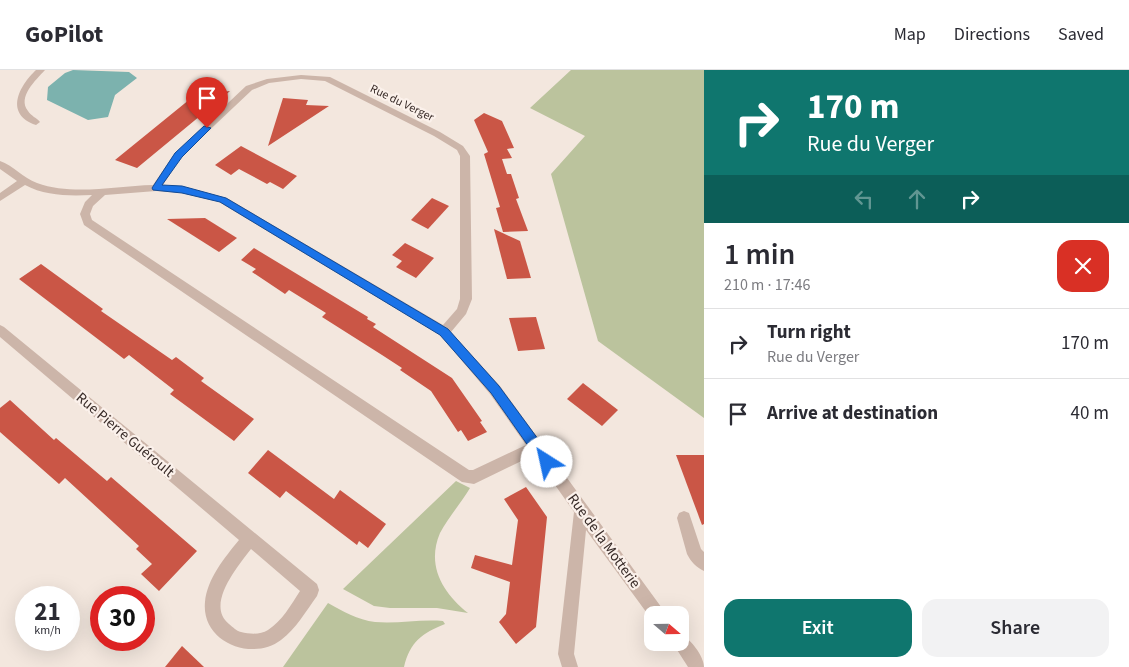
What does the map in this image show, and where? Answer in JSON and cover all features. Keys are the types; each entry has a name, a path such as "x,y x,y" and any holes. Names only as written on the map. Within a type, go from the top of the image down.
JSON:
{"street":[{"path":"36,122 23,111 20,102 26,87 41,70"},
{"name":"Rue du Verger","path":"156,188 178,155 249,88 267,81 300,77 327,79 437,134 460,148 465,156 466,300 462,311 444,332"},
{"name":"Rue de la Motterie","path":"0,164 34,186 56,190 78,192 156,188 182,190 223,200 444,332 495,390 652,606"},
{"path":"0,198 24,181"},
{"path":"103,191 89,204 84,214 88,222 467,477 474,477 536,446"},
{"name":"Rue Pierre Guéroult","path":"0,330 311,590 282,628 268,639 254,641 238,640 226,634 216,621 212,611 215,590 221,576 249,540"},
{"path":"570,667 566,654 581,510"},
{"path":"684,518 695,554 704,562"},
{"path":"686,651 698,667"}],"green space":[{"path":"571,70 704,70 704,418 598,341 551,174 585,136 530,108"},
{"path":"456,481 470,488 440,533 436,545 436,568 444,588 468,613 437,608 374,606 343,589"},
{"path":"328,603 350,615 369,621 443,621 445,624 430,631 418,640 410,651 404,667 283,667"}],"water":[{"path":"73,70 129,72 137,78 115,95 108,117 88,120 47,100 48,87 65,73"}],"building":[{"path":"230,91 137,168 115,160 195,95"},
{"path":"283,98 308,100 306,105 329,106 268,146"},
{"path":"484,113 502,121 514,148 507,149 512,158 502,159 507,174 511,174 519,198 516,199 528,231 503,232 496,208 500,207 484,154 488,152 474,120"},
{"path":"241,146 297,176 283,189 270,182 267,184 239,169 231,175 215,165"},
{"path":"432,198 449,206 428,229 411,220"},
{"path":"205,218 237,238 219,252 167,219"},
{"path":"494,229 520,241 531,278 507,279"},
{"path":"405,243 434,258 416,278 396,267 402,261 392,255"},
{"path":"254,248 368,317 367,319 376,324 373,327 452,378 482,421 480,422 487,432 468,441 461,430 458,432 431,391 400,370 402,368 322,317 326,313 289,290 285,294 252,272 256,269 241,260"},
{"path":"41,264 103,309 101,311 172,360 176,357 204,378 201,381 254,419 234,441 170,394 174,390 129,355 124,359 19,279"},
{"path":"536,317 545,349 518,351 509,318"},
{"path":"583,383 618,410 602,426 567,399"},
{"path":"10,400 54,440 56,438 107,481 111,477 197,551 159,591 141,574 152,564 136,549 139,546 65,478 59,484 0,432 0,408"},
{"path":"268,450 334,499 340,490 386,524 368,548 359,541 357,545 286,491 280,498 248,473"},
{"path":"676,455 704,455 704,524 702,525"},
{"path":"526,487 547,517 536,627 516,644 499,622 506,614 510,582 471,568 475,555 512,565 518,520 504,499"},
{"path":"182,646 204,667 165,667"}],"route":[{"path":"207,128 170,164 156,188 182,190 223,200 444,332 476,366 547,462"}]}
